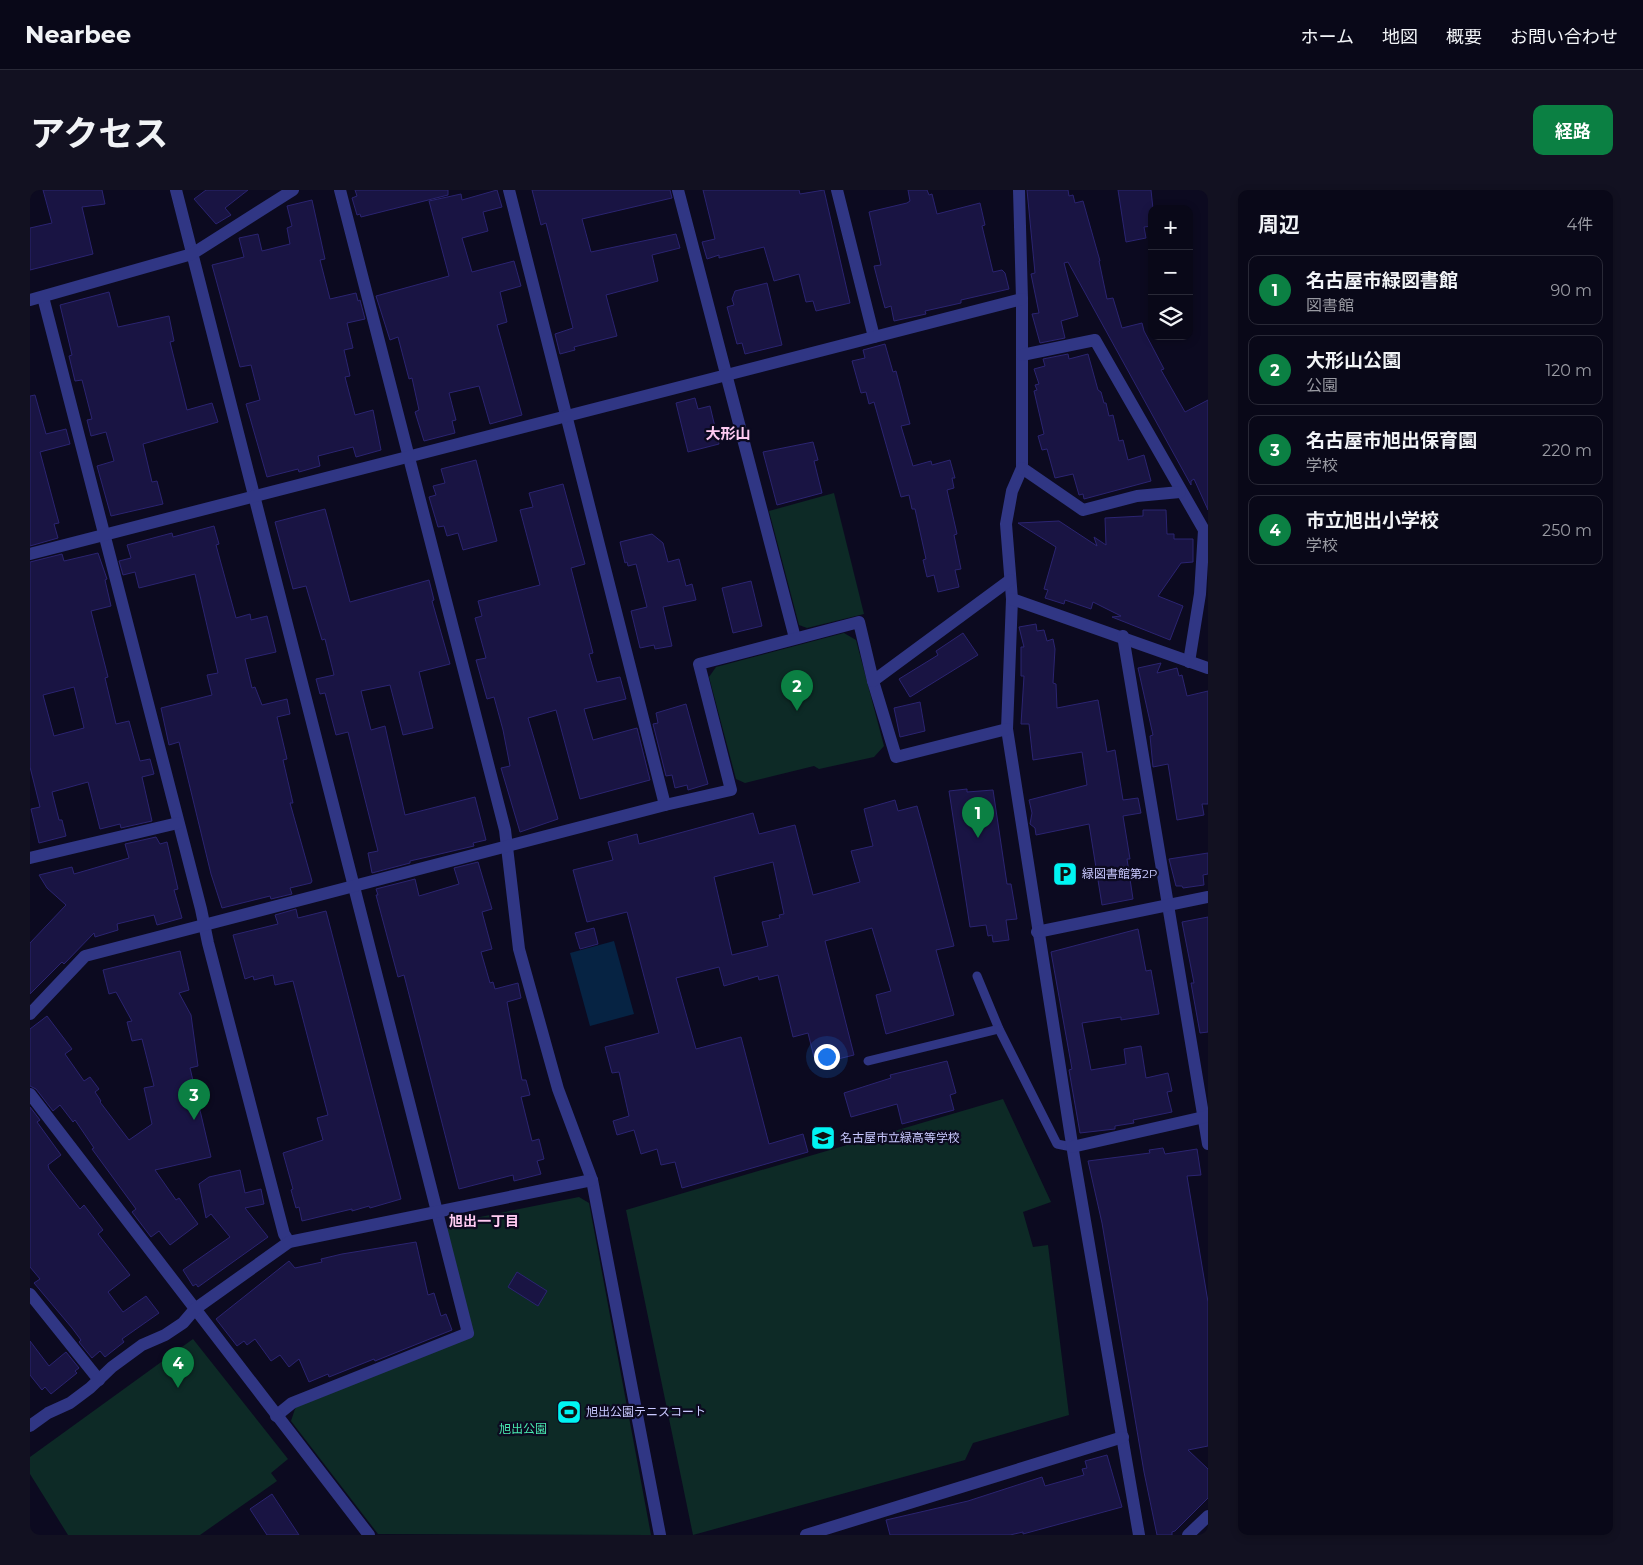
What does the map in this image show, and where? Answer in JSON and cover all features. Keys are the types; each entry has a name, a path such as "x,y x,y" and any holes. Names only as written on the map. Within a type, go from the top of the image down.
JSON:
{"street":[{"path":"176,190 468,1333 292,1403 276,1416"},
{"path":"30,300 192,254 293,190"},
{"path":"340,190 506,830 519,949 558,1090 592,1180 660,1535"},
{"path":"509,190 665,805"},
{"path":"678,190 795,638"},
{"path":"837,190 874,337"},
{"path":"1019,190 1022,299 1022,468 1012,491 1006,524 1012,599 1007,729 1072,1148 1139,1535"},
{"path":"43,297 204,926 284,1234 288,1242"},
{"path":"30,554 408,455 1022,299"},
{"path":"1022,355 1095,340 1180,492 1204,530 1200,594 1189,662"},
{"path":"1022,468 1083,510 1137,496 1180,492"},
{"path":"873,681 1010,580"},
{"path":"1012,599 1123,636 1208,668"},
{"path":"30,1014 85,956 665,805 731,790 698,664 859,622 873,681 896,757 1007,729"},
{"path":"1123,636 1206,1116 1208,1144"},
{"path":"30,859 178,823"},
{"path":"1037,932 1208,897"},
{"path":"30,1094 369,1535"},
{"path":"1072,1148 1206,1116"},
{"path":"30,1426 48,1413 70,1403 112,1367 142,1345 164,1335 183,1323 195,1309 288,1242 592,1180"},
{"path":"30,1294 99,1380"},
{"path":"806,1535 1122,1437"},
{"path":"1188,1535 1208,1516"}],"lane":[{"path":"977,976 999,1029 1057,1144 1072,1148"},
{"path":"868,1061 999,1029"}],"green space":[{"path":"834,493 864,614 807,628 799,625 769,511"},
{"path":"844,633 856,640 884,746 874,757 819,769 814,766 745,783 736,779 709,677 716,667"},
{"path":"1003,1099 1051,1202 1023,1212 1033,1247 1048,1245 1069,1415 973,1443 965,1460 693,1535 626,1210"},
{"name":"旭出公園","path":"579,1197 589,1203 651,1535 378,1534 291,1421 296,1406 473,1335 446,1231 450,1223"},
{"path":"193,1339 288,1459 271,1473 277,1481 200,1535 68,1535 30,1474 30,1457"}],"water":[{"path":"614,941 634,1014 590,1026 570,953"}],"building":[{"path":"43,190 102,190 105,204 82,207 93,254 30,270 30,228 52,223"},
{"path":"206,190 248,190 225,208 231,215 216,224 194,199"},
{"path":"355,190 448,190 448,195 361,217 360,214 357,215 352,198 357,196"},
{"path":"497,190 502,207 483,212 488,231 462,238 472,272 514,261 521,286 500,292 507,322 497,325 522,415 490,424 479,386 449,393 456,420 452,421 455,433 424,441 415,412 419,410 412,378 409,379 398,337 390,340 376,296 449,276 429,201 461,194 462,200"},
{"path":"532,190 670,190 672,198 582,219 591,252 676,234 680,248 652,255 658,281 606,295 617,336 574,347 575,350 560,354 555,334 573,328 546,223 541,225"},
{"path":"703,190 799,190 800,194 824,190 850,303 816,311 813,301 806,302 799,274 774,281 764,247 707,259 702,242 715,239"},
{"path":"908,190 927,190 929,195 932,194 937,214 980,203 985,225 982,226 993,272 1002,270 1005,273 1009,289 961,300 961,303 925,311 926,314 894,321 891,306 885,308 874,266 881,265 869,212 907,203 910,201"},
{"path":"1027,190 1068,190 1069,196 1073,195 1075,203 1083,201 1100,261 1107,299 1113,298 1122,328 1142,323 1148,340 1164,369 1161,370 1185,412 1208,400 1208,510 1194,479 1191,481 1191,485 1068,262 1064,263 1078,316 1061,321 1065,338 1040,343 1032,314 1039,313 1031,274 1035,273"},
{"path":"1118,190 1151,190 1153,205 1148,205 1148,226 1144,227 1146,238 1126,242"},
{"path":"312,200 325,259 320,260 330,299 356,293 358,301 360,300 365,319 347,323 353,348 344,350 350,376 345,377 355,415 373,410 381,450 356,457 353,447 318,456 320,466 299,472 298,469 267,477 246,404 260,400 251,365 240,367 212,265 244,257 239,238 258,234 262,251 290,244 287,228 292,226 287,206"},
{"path":"767,283 782,345 745,354 742,343 737,344 727,307 734,305 732,299 735,291"},
{"path":"109,292 118,327 169,316 174,341 170,342 187,410 212,403 218,422 143,444 152,482 157,481 163,504 111,516 97,466 114,461 106,432 91,436 87,420 92,419 82,380 75,381 69,356 72,355 60,305"},
{"path":"885,344 893,372 896,371 910,424 901,426 913,466 931,461 932,465 950,460 955,478 952,478 954,488 947,490 957,534 954,535 961,569 955,570 959,587 938,592 934,575 927,577 923,560 926,559 915,509 912,509 909,495 901,497 874,402 869,404 866,392 861,393 852,361 865,358 863,350"},
{"path":"1068,354 1069,359 1088,354 1098,390 1101,392 1104,403 1106,403 1109,416 1113,415 1119,441 1123,440 1128,460 1144,455 1151,481 1084,499 1083,494 1079,495 1073,474 1055,478 1047,449 1042,450 1038,436 1044,434 1034,391 1037,390 1035,385 1039,384 1034,369 1045,366 1043,359"},
{"path":"35,395 46,434 66,429 70,444 40,452 59,523 54,524 58,538 30,546 30,396"},
{"path":"695,398 698,409 710,406 719,444 688,452 676,403"},
{"path":"813,442 818,460 814,461 822,493 777,505 763,452"},
{"path":"476,460 497,541 463,550 458,533 447,536 444,526 438,527 429,497 436,495 433,486 445,483 441,469"},
{"path":"563,484 585,564 571,568 593,653 589,654 597,682 620,677 626,699 584,709 593,740 637,728 650,780 580,799 556,710 528,718 558,819 520,832 501,768 510,766 503,730 494,697 487,699 476,660 486,658 475,618 482,616 478,601 540,585 520,510 533,507 529,493"},
{"path":"325,509 350,602 429,580 434,600 432,601 450,664 419,672 433,728 403,735 390,685 361,691 371,730 385,726 405,815 475,797 486,840 473,843 474,846 410,861 410,863 372,873 368,853 378,851 348,732 336,735 325,693 320,694 316,679 334,675 325,639 322,640 306,586 293,589 275,522"},
{"path":"1143,510 1166,510 1167,534 1174,534 1174,539 1193,539 1193,562 1181,563 1158,596 1183,606 1170,640 1112,617 1121,616 1093,602 1091,609 1065,600 1064,604 1045,598 1048,590 1044,589 1056,547 1018,523 1059,521 1097,546 1094,537 1106,545 1105,518 1143,516"},
{"path":"214,526 219,544 216,545 236,618 250,614 251,620 267,616 276,652 245,659 252,688 255,687 262,705 287,699 290,714 277,717 287,759 283,760 293,803 290,803 312,881 311,883 290,888 292,894 271,899 270,896 222,908 211,874 179,742 169,745 161,708 212,695 207,675 218,673 195,574 139,588 135,572 123,575 119,561 131,558 127,545 172,533 173,537"},
{"path":"652,534 663,543 668,562 679,559 686,586 692,584 696,600 663,607 672,646 655,649 654,645 640,648 631,611 647,607 636,564 628,566 627,562 625,563 620,542"},
{"path":"98,553 107,579 105,580 111,606 91,611 108,677 105,678 116,724 129,721 140,761 150,759 154,774 142,777 152,821 121,828 120,824 100,829 88,782 52,792 59,820 62,820 66,836 39,843 31,809 40,807 30,767 30,562 62,554 64,561","holes":["74,687 84,728 54,736 43,695"]},
{"path":"751,581 762,626 733,633 722,588"},
{"path":"1036,624 1037,631 1044,630 1047,641 1053,639 1055,649 1053,683 1056,684 1057,708 1098,700 1107,752 1115,750 1123,800 1138,798 1141,813 1123,816 1130,859 1127,859 1133,899 1102,905 1089,824 1036,835 1035,828 1030,824 1032,813 1029,800 1087,785 1082,752 1033,760 1029,724 1021,724 1024,676 1021,676 1021,647 1024,647 1019,627"},
{"path":"963,633 978,655 910,697 899,679 938,655 936,651"},
{"path":"1161,663 1157,673 1177,668 1179,676 1182,675 1187,696 1208,691 1208,804 1202,804 1204,815 1177,820 1168,764 1153,767 1150,736 1153,735 1138,668"},
{"path":"920,702 925,731 900,737 894,708"},
{"path":"686,704 708,784 688,790 687,785 675,788 672,775 666,776 653,724 658,723 656,713"},
{"path":"967,789 967,792 993,790 1007,884 1011,884 1017,919 1006,920 1009,940 993,942 992,935 988,936 986,925 970,927 949,791"},
{"path":"895,800 898,811 917,806 954,946 936,950 954,1015 886,1034 876,995 891,991 872,928 825,941 854,1055 826,1062 824,1054 814,1057 808,1033 793,1037 778,975 759,980 758,976 724,986 719,967 676,978 696,1049 741,1037 769,1144 803,1134 808,1152 682,1188 675,1162 661,1165 657,1149 641,1154 634,1130 617,1135 613,1121 629,1116 619,1072 612,1073 605,1047 659,1033 627,912 587,922 573,870 613,860 608,842 637,834 639,844 753,813 759,834 795,825 813,895 860,882 851,851 873,846 864,809","holes":["773,862 784,914 779,915 780,918 762,922 768,946 732,955 714,877"]},
{"path":"156,837 160,844 167,842 178,889 174,890 182,918 157,925 154,915 117,924 118,930 95,937 94,933 64,964 62,962 30,994 30,943 66,905 47,888 39,875 72,867 74,874 129,858 125,844"},
{"path":"1208,853 1208,874 1203,875 1204,885 1183,888 1182,886 1176,886 1169,859"},
{"path":"478,862 492,909 482,912 492,949 481,952 490,983 493,982 495,989 518,983 521,998 507,1002 522,1080 526,1080 530,1095 521,1097 532,1141 539,1139 544,1159 537,1161 541,1174 514,1181 513,1175 459,1189 404,975 398,977 376,889 415,879 419,896 459,884 454,868"},
{"path":"296,909 298,918 326,911 401,1199 370,1208 369,1206 352,1211 352,1209 302,1221 299,1207 296,1208 283,1153 323,1140 317,1118 328,1115 293,981 275,985 273,975 254,980 253,976 245,979 233,935 278,924 275,915"},
{"path":"1208,917 1208,1032 1200,1033 1191,983 1194,983 1182,922"},
{"path":"594,928 598,944 580,949 575,933"},
{"path":"1138,929 1146,971 1151,970 1159,1014 1121,1020 1121,1017 1082,1023 1091,1070 1126,1064 1124,1049 1141,1046 1146,1078 1168,1073 1172,1091 1167,1092 1172,1112 1133,1120 1134,1123 1115,1126 1115,1129 1080,1133 1069,1070 1072,1069 1051,952"},
{"path":"180,951 189,990 179,993 191,1015 198,1066 190,1068 211,1157 155,1170 176,1200 179,1198 198,1224 170,1245 159,1231 151,1237 132,1212 136,1209 92,1149 94,1148 75,1120 73,1122 60,1105 53,1111 36,1089 30,1086 30,1029 47,1016 72,1049 65,1054 84,1081 90,1077 99,1089 95,1092 100,1102 129,1140 152,1124 144,1088 154,1086 142,1039 132,1041 127,1022 132,1021 116,992 109,994 103,970"},
{"path":"947,1061 956,1093 950,1095 954,1110 902,1124 897,1104 851,1117 844,1093 891,1078 890,1075"},
{"path":"30,1107 40,1120 37,1122 61,1155 48,1165 49,1169 80,1209 84,1205 103,1230 98,1234 130,1275 108,1292 123,1312 146,1296 159,1313 122,1339 124,1342 105,1357 100,1351 92,1358 79,1342 81,1340 72,1328 34,1283 40,1279 30,1267"},
{"path":"1163,1148 1165,1154 1197,1149 1201,1175 1187,1176 1208,1302 1208,1446 1188,1450 1208,1469 1208,1498 1172,1532 1172,1535 1157,1535 1144,1472 1102,1223 1088,1161 1150,1153 1149,1150"},
{"path":"240,1170 245,1193 261,1189 264,1204 245,1208 268,1237 198,1287 196,1284 193,1286 183,1270 230,1237 211,1214 206,1218 199,1184 209,1177"},
{"path":"416,1242 428,1295 434,1293 441,1316 446,1314 452,1330 375,1361 374,1359 329,1377 328,1374 309,1382 299,1359 289,1367 280,1355 271,1361 255,1339 247,1345 244,1341 237,1346 216,1319 289,1261 295,1268 322,1262 321,1259 342,1254"},
{"path":"517,1272 547,1291 538,1306 508,1287"},
{"path":"30,1341 49,1366 66,1352 79,1368 75,1371 77,1373 51,1394 45,1387 42,1390 30,1375"},
{"path":"1107,1455 1122,1507 1023,1534 1023,1532 1010,1535 890,1535 886,1520 968,1501 1042,1477 1045,1486 1084,1475 1082,1469 1087,1468 1085,1461"},
{"path":"272,1494 299,1535 267,1535 250,1509"}],"place":[{"name":"大形山公園","path":"797,711"},
{"name":"名古屋市緑図書館","path":"978,838"},
{"name":"緑図書館第2P","path":"1065,874"},
{"name":"名古屋市旭出保育園","path":"194,1120"},
{"name":"名古屋市立緑高等学校","path":"823,1138"},
{"name":"市立旭出小学校","path":"178,1388"},
{"name":"旭出公園テニスコート","path":"569,1412"}],"district":[{"name":"大形山","path":"728,434"},
{"name":"旭出一丁目","path":"484,1221"}]}
